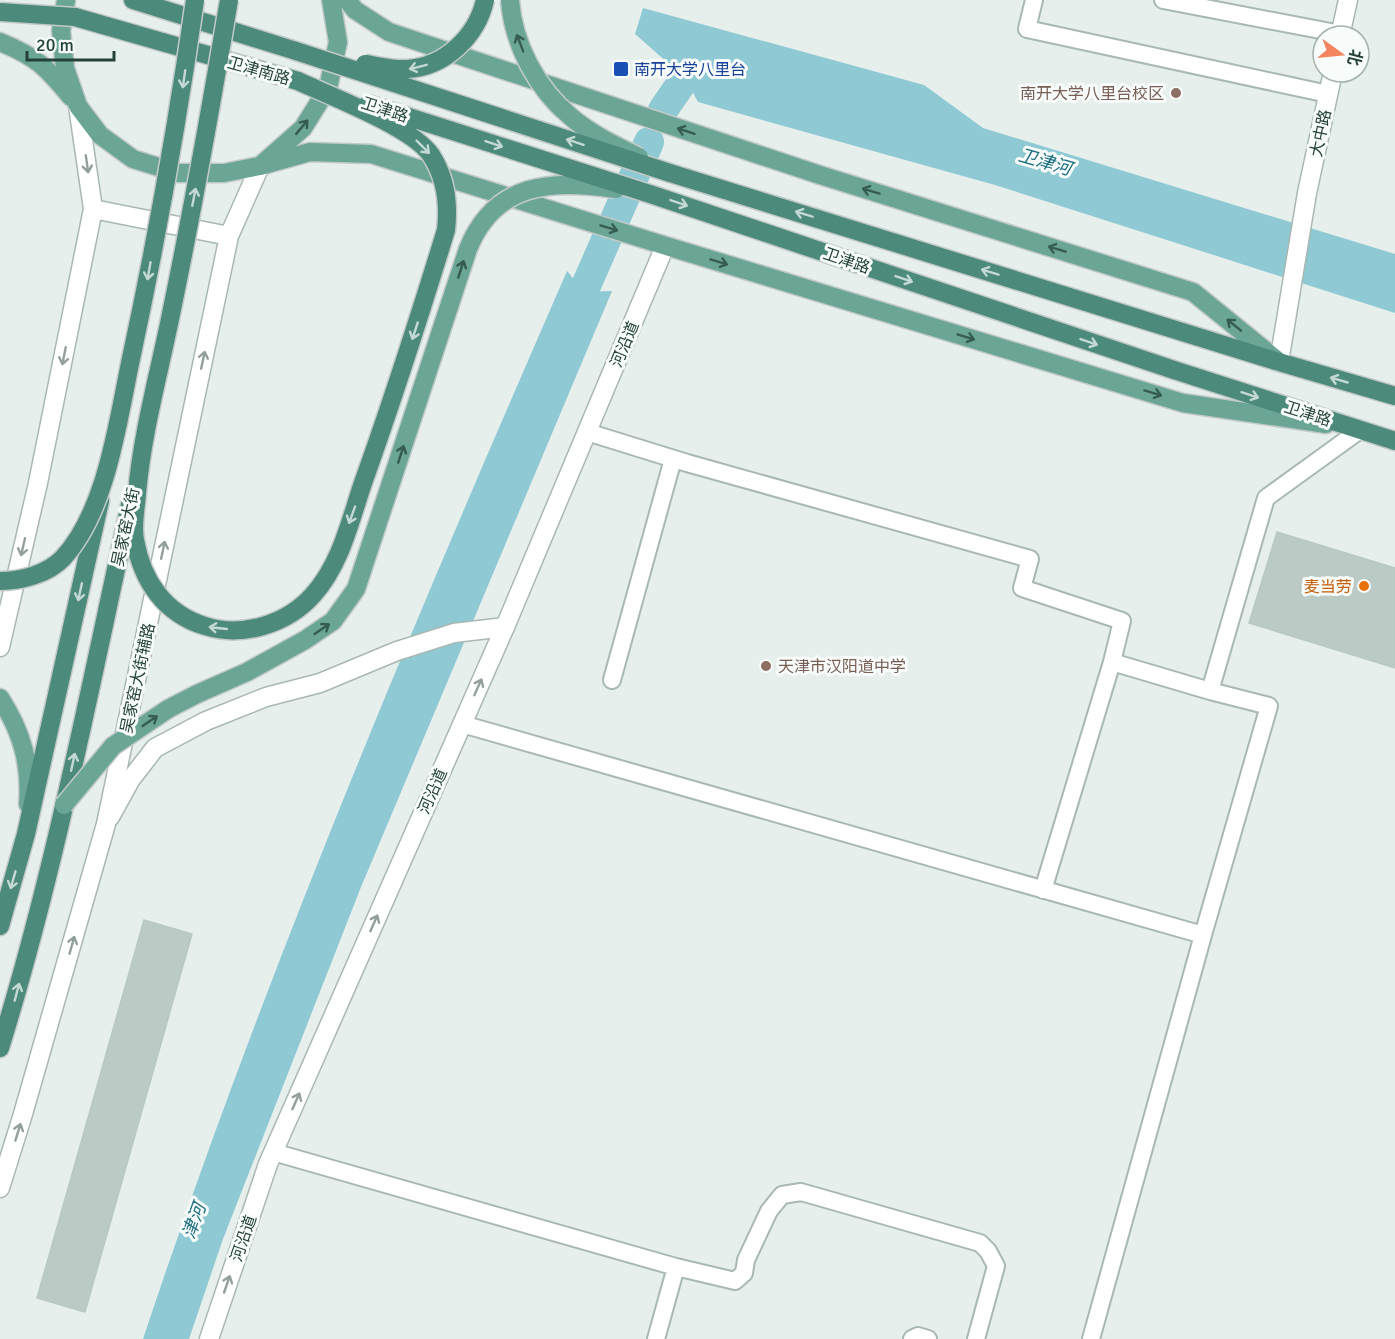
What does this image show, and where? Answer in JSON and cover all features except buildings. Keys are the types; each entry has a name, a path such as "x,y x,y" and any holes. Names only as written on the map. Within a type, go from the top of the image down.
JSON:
{"highway":[{"name":"卫津南路","path":"12,0 298,81"},
{"name":"卫津南路","path":"133,0 296,51"},
{"name":"吴家窑大街","path":"0,926 26,834 144,296 183,85 195,0"},
{"name":"吴家窑大街","path":"0,1048 16,997 64,805 140,460 179,274 229,0"},
{"path":"296,51 388,68 407,69 425,66 462,45 483,11 485,0"},
{"path":"0,12 75,17"},
{"name":"卫津路","path":"296,51 670,173 1395,396"},
{"path":"140,460 134,538 141,563 150,585 187,621 215,629 253,629 279,620 297,610 314,593 333,568 394,397 446,230 448,211 446,190 438,168 421,144 410,135 374,116 298,81"},
{"name":"卫津路","path":"298,81 653,195 1174,370 1395,441"},
{"path":"0,581 39,574 62,560 90,515 106,474"}],"main road":[{"path":"66,0 61,31 64,68 78,106"},
{"path":"260,166 303,128 328,88 338,42 331,0"},
{"path":"347,0 355,10 389,32 820,175 1193,292 1279,362"},
{"path":"510,0 513,21 523,50 536,77 562,110 591,132 670,173"},
{"path":"0,42 22,51 45,66 100,135 133,159 177,173 224,173 310,152 371,154 1183,403 1360,430"},
{"path":"64,805 113,746 168,709 247,672 305,640 333,621 356,589 468,249 483,221 495,207 526,190 559,184 587,184 653,195"},
{"path":"0,698 22,739 28,763 26,834"}],"street":[{"path":"1343,24 1348,0"},
{"name":"大中路","path":"1279,362 1308,193 1330,84"},
{"path":"0,647 38,483 93,210 78,106"},
{"name":"吴家窑大街辅路","path":"0,1188 106,824 229,236 260,166"},
{"path":"93,210 229,236"},
{"name":"河沿道","path":"209,1339 273,1152 505,627 664,245"},
{"path":"106,824 131,779 155,748 216,717 266,698 320,683 397,651 454,633 505,627"}],"lane":[{"path":"1034,0 1027,29 1328,94"},
{"path":"1163,0 1311,29"},
{"path":"1210,691 1266,498 1360,430"},
{"path":"587,432 846,509 1030,559 1022,588 1122,621 1112,662 1043,890"},
{"path":"612,680 673,459"},
{"path":"1091,1339 1269,706 1112,662"},
{"path":"462,724 1203,935"},
{"path":"273,1152 676,1267 735,1281 744,1273 746,1260 769,1211 782,1195 801,1192 980,1243 988,1251 996,1266 976,1339"},
{"path":"656,1339 676,1267"},
{"path":"912,1339 918,1336 928,1339"}],"water":[{"name":"卫津河","path":"643,8 924,85 983,128 1395,254 1395,313 995,185 698,102 685,78 635,34"},
{"name":"津河","path":"567,271 585,290 612,291 361,887 223,1239 189,1339 143,1339 239,1068 343,800 453,535"}],"waterway":[{"path":"663,110 685,78"},
{"path":"567,329 649,142"}],"place":[{"name":"南开大学八里台","path":"621,69"},
{"name":"南开大学八里台校区","path":"1176,93"},
{"name":"麦当劳","path":"1364,586"},
{"name":"天津市汉阳道中学","path":"766,666"}]}
